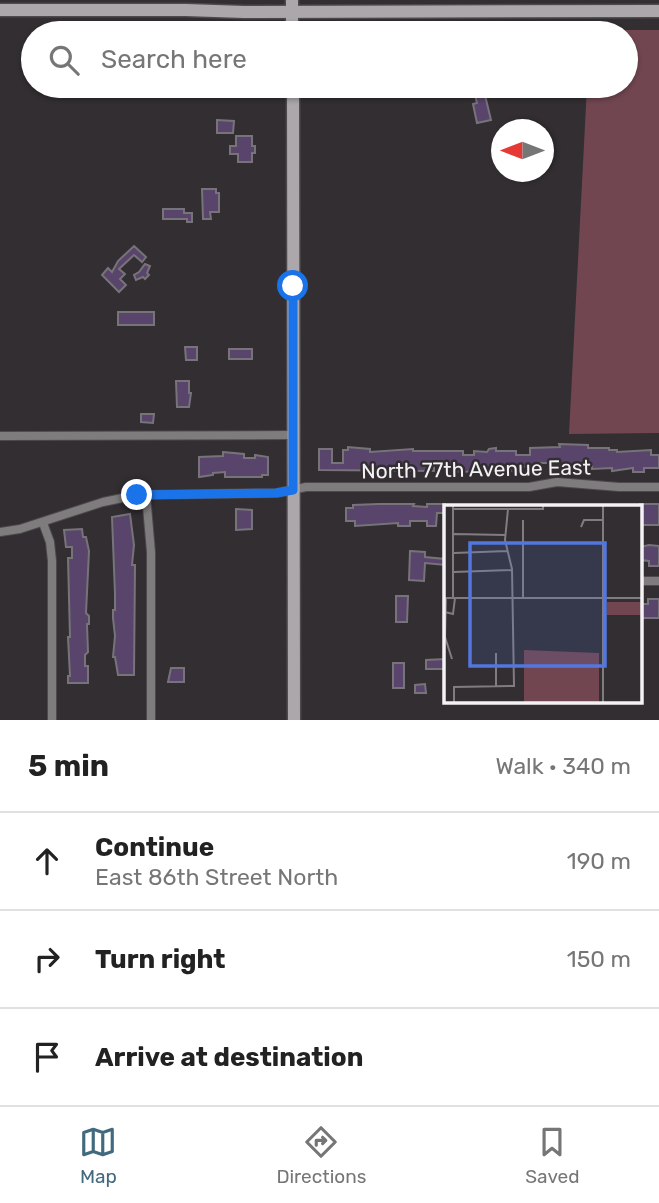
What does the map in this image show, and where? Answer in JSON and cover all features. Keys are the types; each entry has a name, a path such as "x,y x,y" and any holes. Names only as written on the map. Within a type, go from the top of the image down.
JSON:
{"street":[{"path":"0,10 292,6 659,10"},
{"path":"293,98 294,720"},
{"path":"0,436 293,435"},
{"name":"North 77th Avenue East","path":"0,532 43,523 120,498 146,495 276,493 306,488 529,487 557,482 659,487"},
{"path":"146,495 151,552 151,720"},
{"path":"43,523 50,542 52,561 52,720"}],"shaded area":[{"path":"638,30 659,30 659,433 569,434 586,98 638,98"}],"building":[{"path":"476,98 486,98 491,120 477,123 473,104 477,103"},
{"path":"217,120 234,121 233,133 217,133"},
{"path":"236,136 252,136 255,153 252,153 252,162 238,162 238,154 230,154 230,146 236,146"},
{"path":"202,189 216,189 216,193 219,193 219,212 210,212 211,219 203,219"},
{"path":"163,209 184,209 184,213 192,213 192,222 187,222 187,219 163,219"},
{"path":"134,246 146,257 142,262 134,255 119,269 125,274 120,279 126,285 119,292 102,275 108,268 112,272 118,261"},
{"path":"145,264 150,266 147,273 149,275 145,279 143,277 136,280 134,275"},
{"path":"118,312 154,312 154,325 118,325"},
{"path":"185,347 197,347 197,360 186,360"},
{"path":"229,349 252,349 252,359 229,359"},
{"path":"176,381 189,381 189,407 177,407"},
{"path":"141,414 154,414 153,423 141,422"},
{"path":"559,444 588,445 588,448 609,448 617,452 651,450 651,455 659,455 659,468 644,468 644,472 633,472 633,468 612,471 612,468 592,469 592,466 550,466 550,463 539,463 539,466 518,467 518,471 452,472 452,464 434,465 434,471 319,470 319,449 332,449 332,463 343,463 343,450 348,450 348,447 370,449 370,452 413,449 463,451 463,455 474,455 474,451 487,452 496,448 496,451 516,451 516,455 530,455 530,448 560,447"},
{"path":"223,452 244,454 244,458 255,458 255,455 268,457 268,475 225,477 225,472 199,477 199,457 223,456"},
{"path":"414,504 413,506 427,507 427,504 445,504 444,513 437,513 436,526 427,526 427,521 410,521 410,526 398,526 398,523 355,526 355,521 346,521 346,508 353,508 353,505"},
{"path":"659,504 659,525 642,525 640,505"},
{"path":"236,509 252,510 252,529 236,530"},
{"path":"130,514 134,545 132,565 135,565 134,675 118,675 113,657 115,594 112,517"},
{"path":"82,529 89,551 86,613 89,616 88,652 85,655 88,683 68,683 68,558 72,558 72,547 66,547 64,530"},
{"path":"659,546 659,566 649,566 649,561 642,560 642,547"},
{"path":"410,551 425,552 425,557 444,559 444,565 425,563 424,581 409,580"},
{"path":"396,596 408,596 407,622 396,622"},
{"path":"648,599 659,599 659,618 642,618 642,604 648,604"},
{"path":"444,659 444,669 426,669 426,660"},
{"path":"393,663 404,663 404,688 393,688"},
{"path":"171,668 184,668 184,682 168,682"},
{"path":"425,684 426,693 415,693 415,685"}],"route":[{"path":"137,495 276,493 293,490 293,286"}]}
